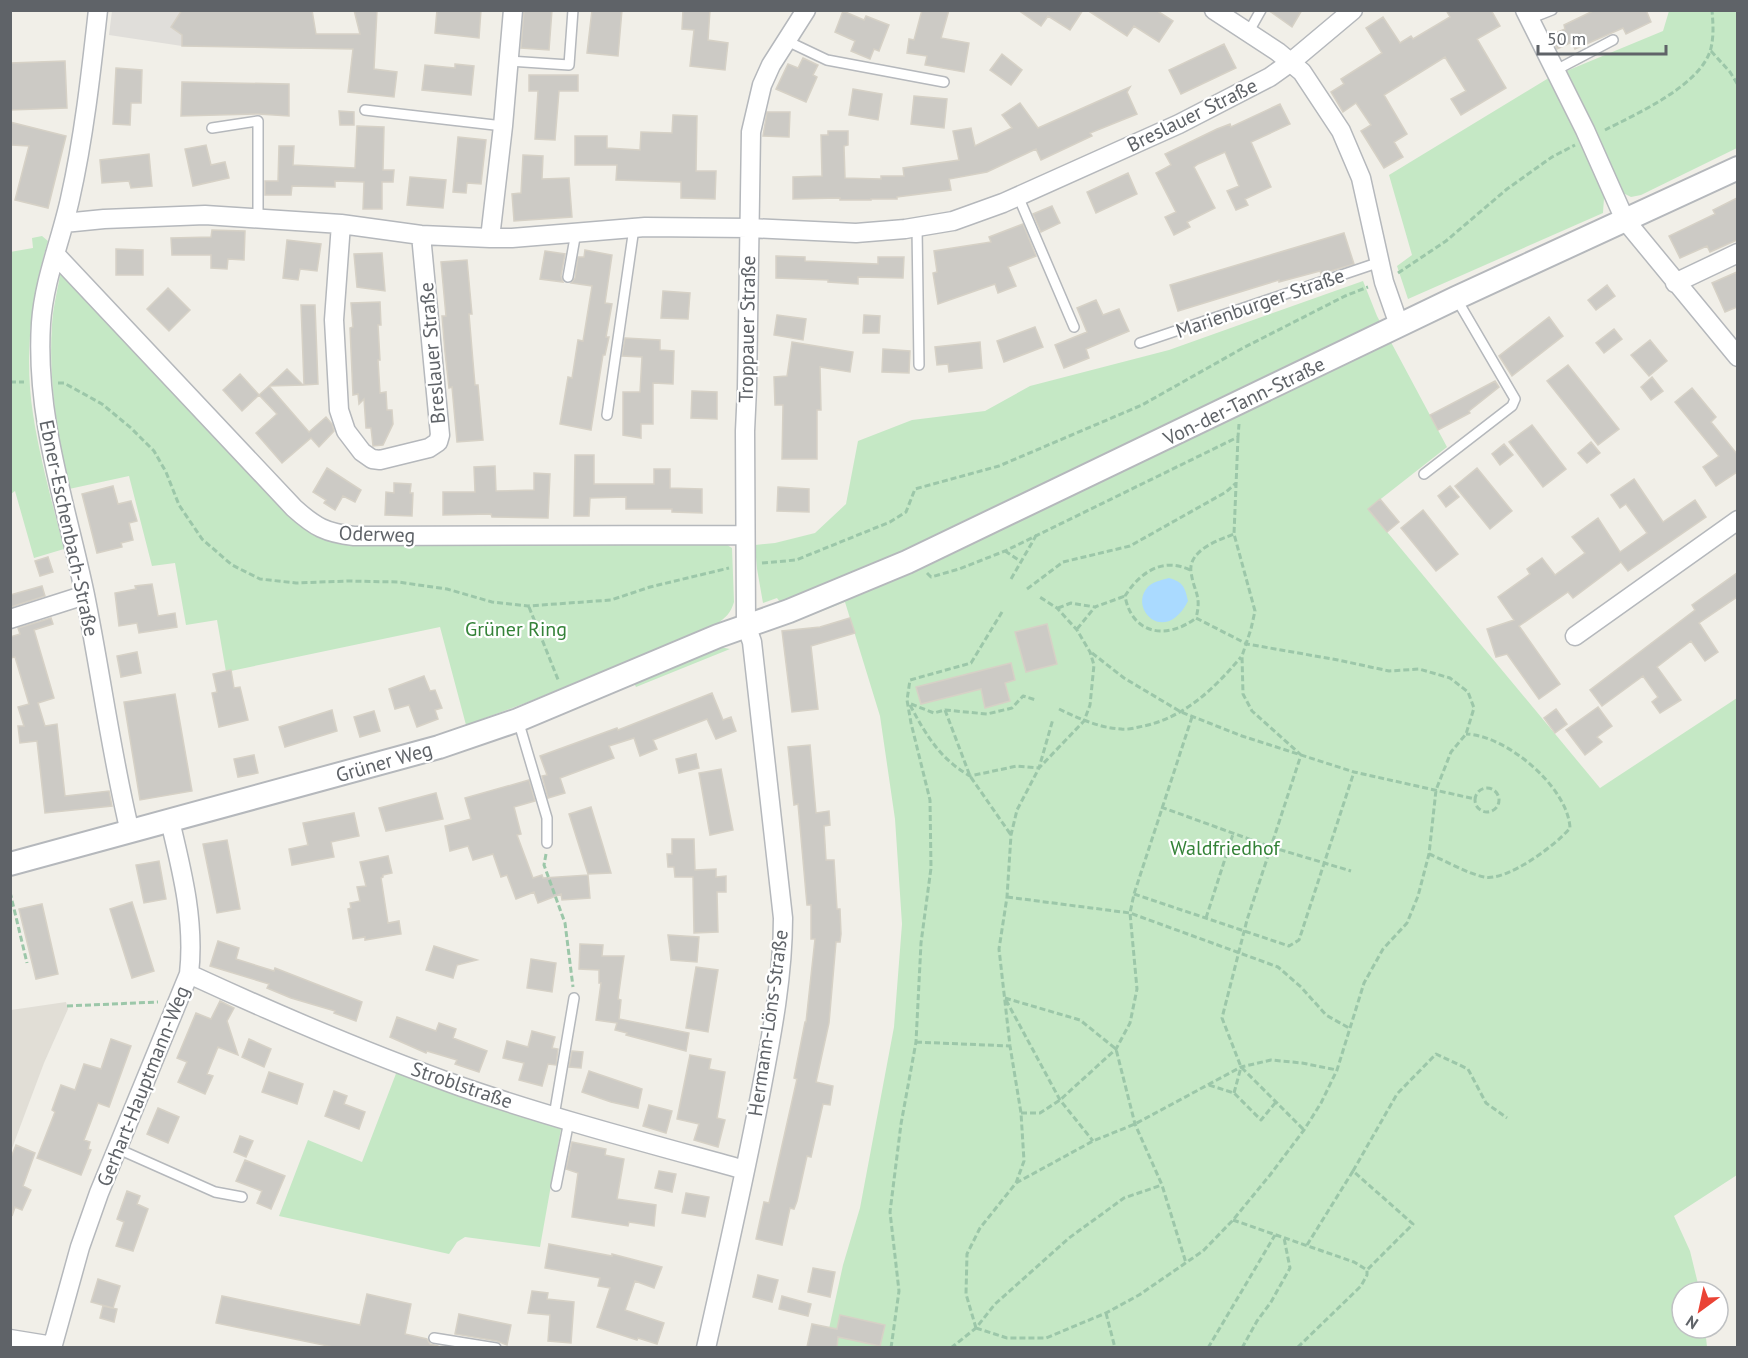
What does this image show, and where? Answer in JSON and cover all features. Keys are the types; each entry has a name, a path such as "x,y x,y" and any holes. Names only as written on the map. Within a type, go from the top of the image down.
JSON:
{"street":[{"name":"Ebner-Eschenbach-Straße","path":"98,10 85,116 64,223 50,270 41,321 42,382 44,415 58,486 85,595 130,832"},
{"path":"490,238 513,10"},
{"name":"Troppauer Straße","path":"746,625 744,535 750,142 753,114 762,85 771,66 806,10"},
{"path":"1214,10 1291,62 1302,72 1341,131 1353,154 1361,178 1384,282 1399,325"},
{"name":"Breslauer Straße","path":"64,223 205,214 341,224 421,234 490,238 634,228 749,228 856,233 917,227 952,221 1018,196 1179,124 1251,87 1291,62 1353,10"},
{"path":"1527,15 1589,138 1625,220 1737,357"},
{"name":"Von-der-Tann-Straße","path":"746,625 789,611 907,562 1399,325 1737,168"},
{"name":"Breslauer Straße","path":"341,224 334,320 339,410 346,431 362,452 372,459 380,460 429,448 438,442 440,435 421,234"},
{"path":"1675,283 1737,253"},
{"name":"Oderweg","path":"56,254 294,508 320,529 334,534 354,536 744,535"},
{"path":"1575,636 1737,519"},
{"path":"10,619 85,595"},
{"name":"Grüner Weg","path":"10,864 439,747 518,720 746,625"},
{"name":"Hermann-Löns-Straße","path":"706,1347 746,1170 771,1039 783,946 783,918 752,642 746,625"},
{"name":"Gerhart-Hauptmann-Weg","path":"52,1347 80,1247 116,1149 189,974 190,928 185,890 170,821"},
{"name":"Stroblstraße","path":"189,974 371,1053 462,1087 746,1170"},
{"path":"10,1339 52,1347"}],"lane":[{"path":"509,61 569,65 573,10"},
{"path":"1248,33 1261,10"},
{"path":"1527,15 1552,10"},
{"path":"1556,70 1613,40"},
{"path":"787,41 827,60 944,82"},
{"path":"365,110 503,126"},
{"path":"212,128 258,121 258,217"},
{"path":"1018,196 1074,327"},
{"path":"917,227 919,366"},
{"path":"607,415 634,228"},
{"path":"568,277 576,232"},
{"name":"Marienburger Straße","path":"1140,343 1380,262"},
{"path":"1424,474 1512,406 1515,399 1456,298"},
{"path":"518,720 547,818 547,843"},
{"path":"556,1186 574,998"},
{"path":"116,1149 215,1192 242,1197"},
{"path":"434,1338 496,1347"}],"path":[{"path":"10,382 64,383 102,404 154,451 166,472 179,505 202,538 232,565 260,579 296,583 398,582 447,589 492,602 528,606 611,600 650,587 745,564 796,560 890,522 906,512 915,489 999,466 1142,405 1243,348 1345,296 1384,282 1446,241 1507,189 1552,157 1669,96 1695,74 1710,51 1714,32 1712,10"},
{"path":"1710,51 1730,72 1737,85"},
{"path":"1059,709 1084,721 1122,730 1157,723 1200,700 1220,682 1242,656 1255,611 1234,534 1238,437"},
{"path":"1028,589 1063,562 1130,546 1226,492 1236,483"},
{"path":"1011,579 1038,534"},
{"path":"1190,570 1170,564 1146,572 1132,584 1125,596 1127,609 1137,622 1150,630 1167,632 1184,627 1196,618 1199,604 1190,570 1195,557 1211,543 1234,534"},
{"path":"1005,551 1020,561"},
{"path":"1038,596 1057,608 1077,630 1090,652 1094,665 1090,705 1084,721 1039,768"},
{"path":"1057,608 1071,603 1095,607 1125,596"},
{"path":"528,606 560,685 563,701"},
{"path":"1077,630 1095,607"},
{"path":"1002,612 971,663 910,680 907,700 928,739 954,767 970,776 1017,766 1039,768"},
{"path":"976,1328 1007,1338 1046,1338 1106,1313 1139,1295 1203,1251 1233,1220 1304,1130 1321,1103 1337,1070 1364,983 1383,950 1407,923 1418,896 1429,854 1436,790 1451,752 1467,734 1474,708 1468,692 1450,678 1419,669 1389,671 1247,644 1196,618"},
{"path":"1090,652 1124,678 1192,717 1354,772 1475,799"},
{"path":"1242,656 1244,694 1252,711 1301,755"},
{"path":"909,704 934,713 945,710 987,714 1012,708 1023,696 1036,700"},
{"path":"891,1347 898,1290 890,1212 901,1124 916,1042 921,943 931,868 930,800 911,723 909,704"},
{"path":"945,710 970,776 1011,835"},
{"path":"1021,1113 1040,1113 1060,1100 1116,1049 1130,1023 1137,989 1130,913 1161,807 1192,717"},
{"path":"976,1328 966,1294 967,1254 981,1228 1017,1183 1024,1161 1021,1113 1010,1046 999,949 1007,897 1011,835 1017,810 1039,768 1053,719"},
{"path":"1429,854 1485,877 1497,877 1511,871 1561,839 1570,828 1570,816 1564,802 1546,778 1520,756 1480,734 1467,734"},
{"path":"1301,755 1244,932 1222,1018 1241,1067 1304,1130"},
{"path":"1134,894 1289,946 1299,940 1354,772"},
{"path":"1487,788 1496,792 1500,801 1495,810 1486,812 1478,808 1475,799 1479,792 1487,788"},
{"path":"1161,807 1271,847 1351,871"},
{"path":"1206,918 1233,834"},
{"path":"547,843 544,865 565,923 574,998"},
{"path":"10,892 27,963"},
{"path":"1007,897 1130,913 1239,952 1278,967 1301,987 1326,1015 1349,1028"},
{"path":"1005,998 1080,1020 1116,1049 1135,1124 1162,1185 1186,1263"},
{"path":"1005,998 1060,1100 1093,1141"},
{"path":"67,1006 178,1002"},
{"path":"916,1042 1010,1046"},
{"path":"1306,1245 1397,1094 1436,1054 1468,1069 1486,1103 1507,1118"},
{"path":"1017,1183 1093,1141 1135,1124 1241,1067 1271,1059 1337,1070"},
{"path":"1234,1093 1241,1067"},
{"path":"1207,1084 1234,1093 1261,1120 1276,1101"},
{"path":"1297,1347 1361,1286 1367,1270 1413,1224 1353,1170"},
{"path":"951,1347 976,1328 995,1304 1069,1238 1124,1198 1162,1185"},
{"path":"1233,1220 1354,1262 1367,1270"},
{"path":"1208,1347 1275,1234"},
{"path":"1242,1347 1257,1321 1272,1302 1290,1268 1284,1238"},
{"path":"1106,1313 1115,1347"},
{"path":"959,1342 960,1347"}],"shaded area":[{"path":"112,11 295,11 302,49 182,46 109,35"},
{"path":"66,1002 68,1009 44,1063 11,1151 11,1010"}],"green space":[{"path":"1669,11 1737,11 1737,148 1641,195 1631,197 1619,191 1564,72 1663,31"},
{"path":"1552,76 1600,173 1604,198 1603,213 1408,299 1397,266 1412,255 1389,175"},
{"path":"42,236 48,241 33,305 29,349 30,392 39,448 64,549 34,558 15,491 11,494 10,252 33,248 32,238"},
{"name":"Grüner Ring","path":"61,270 303,527 316,536 332,541 722,542 732,548 734,602 731,609 717,624 528,702 466,725 440,627 226,672 217,620 186,625 175,563 152,566 129,476 69,489 58,428 51,367 54,304"},
{"name":"Waldfriedhof","path":"1363,281 1377,316 1447,447 1368,509 1600,788 1737,698 1737,1175 1674,1216 1690,1251 1697,1280 1670,1280 1670,1340 1706,1340 1707,1347 825,1347 843,1265 860,1208 894,1027 902,924 895,819 880,716 845,602 794,622 777,598 763,603 755,545 775,543 815,533 846,504 858,441 912,420 985,411 1030,386 1169,350"},
{"path":"720,647 730,649 636,687 634,683"},
{"path":"397,1071 561,1129 540,1247 465,1237 457,1242 449,1254 279,1216 308,1140 362,1162"}],"water":[{"path":"1169,578 1183,586 1188,601 1179,614 1169,621 1160,622 1152,619 1146,613 1143,596 1151,584"}],"building":[{"path":"182,10 312,10 316,34 360,34 354,10 377,10 374,69 397,72 394,97 348,92 353,49 182,46 182,35 171,27"},
{"path":"437,10 481,10 479,38 435,33"},
{"path":"524,10 552,10 549,50 521,48"},
{"path":"592,10 622,10 618,56 587,53"},
{"path":"683,10 710,10 708,40 728,43 725,70 690,66 694,30 682,29"},
{"path":"922,10 949,10 941,38 969,43 964,72 925,65 927,56 907,53 909,39 914,40"},
{"path":"1018,10 1083,10 1070,30 1048,16 1041,26"},
{"path":"1087,10 1156,10 1173,21 1159,42 1134,26 1127,36"},
{"path":"1268,10 1302,10 1292,27"},
{"path":"1446,10 1491,10 1500,26 1477,39 1506,88 1461,115 1451,99 1466,91 1445,57 1384,95 1407,134 1394,142 1403,157 1384,168 1361,131 1371,125 1356,103 1343,112 1331,92 1344,84 1341,79 1382,53 1366,28 1383,17 1400,43 1411,36 1413,39 1450,17"},
{"path":"1595,10 1646,10 1651,22 1626,34 1623,28 1575,49 1572,42 1557,49 1551,35 1565,29 1564,25"},
{"path":"843,11 864,20 866,16 889,25 879,51 874,49 870,59 851,51 855,41 835,32"},
{"path":"1224,44 1236,68 1181,94 1169,70"},
{"path":"1002,54 1022,70 1011,85 990,70"},
{"path":"803,58 818,65 813,75 817,77 806,102 776,89 788,64 798,68"},
{"path":"65,61 67,108 10,110 10,63"},
{"path":"455,64 474,66 471,95 422,90 425,65 455,68"},
{"path":"116,68 142,70 141,103 131,103 130,125 113,124"},
{"path":"529,75 578,75 578,91 559,91 555,140 535,139 538,91 529,91"},
{"path":"182,82 289,84 289,116 258,114 181,116"},
{"path":"1130,87 1127,92 1137,114 1090,133 1092,136 1041,160 1036,149 987,172 949,179 951,190 897,197 897,199 793,199 793,177 822,176 821,135 828,135 828,131 848,131 848,145 844,146 845,178 881,179 881,176 904,176 903,168 959,160 953,131 971,128 975,146 1012,128 1002,115 1020,103 1038,128"},
{"path":"853,89 882,94 878,120 849,115"},
{"path":"914,96 947,99 944,128 911,124"},
{"path":"1280,104 1290,124 1251,142 1271,187 1245,199 1248,205 1236,210 1227,191 1239,186 1225,152 1198,164 1194,167 1215,208 1187,222 1190,227 1174,235 1165,217 1176,212 1156,173 1171,165 1165,154 1217,129 1230,124 1231,127"},
{"path":"339,111 354,112 354,125 340,125"},
{"path":"767,112 790,112 789,137 763,136"},
{"path":"673,115 697,116 696,171 716,171 715,199 681,198 681,182 616,180 617,165 575,165 575,136 607,136 607,148 640,150 641,132 672,133"},
{"path":"10,122 66,136 48,208 15,200 29,146 12,145"},
{"path":"357,126 384,127 383,170 394,170 393,182 382,182 382,209 363,209 364,182 335,181 335,187 292,186 291,195 265,195 265,181 278,181 279,146 294,146 293,165 355,168"},
{"path":"458,137 486,140 481,184 467,183 466,193 453,192"},
{"path":"206,145 211,165 225,162 229,178 193,186 185,149"},
{"path":"149,154 152,186 131,188 129,181 102,183 100,160"},
{"path":"523,155 543,156 542,179 569,178 572,217 514,221 512,194 521,193"},
{"path":"1128,173 1137,194 1096,213 1087,192"},
{"path":"410,177 446,180 443,208 407,205"},
{"path":"1737,198 1737,240 1710,252 1707,246 1680,258 1669,236 1715,214 1713,210"},
{"path":"1052,206 1060,223 1041,232 1033,214"},
{"path":"1023,224 1036,256 1008,267 1016,286 998,293 995,284 938,304 933,273 937,272 934,251 991,242 989,237"},
{"path":"212,230 245,231 244,260 228,259 227,269 211,268 211,255 172,255 171,238 211,237"},
{"path":"1344,233 1354,264 1321,274 1320,271 1279,282 1279,280 1178,311 1170,285"},
{"path":"287,240 321,244 317,271 300,269 298,280 283,278"},
{"path":"116,249 143,250 143,275 116,275"},
{"path":"585,250 612,255 605,303 612,304 606,337 609,337 605,355 603,355 591,430 560,424 568,377 572,378 578,340 583,341 592,286 571,283 575,278 578,257 584,257"},
{"path":"545,251 565,254 561,276 563,282 540,279"},
{"path":"382,253 385,291 357,287 354,254"},
{"path":"776,256 805,257 805,261 878,264 878,257 904,257 903,278 858,277 858,284 828,282 828,280 776,278"},
{"path":"467,260 475,385 478,385 483,440 457,442 452,387 449,388 445,352 442,316 446,316 441,262"},
{"path":"1737,272 1737,307 1725,312 1712,283"},
{"path":"1607,285 1615,296 1596,310 1588,300"},
{"path":"168,288 190,310 169,331 147,309"},
{"path":"663,291 690,293 688,319 661,318"},
{"path":"1096,300 1103,315 1119,309 1129,331 1086,349 1089,358 1064,368 1055,345 1087,332 1077,308"},
{"path":"380,302 381,325 378,325 380,360 378,360 380,393 386,392 387,410 392,410 393,424 383,445 373,446 371,428 366,428 364,399 359,404 358,394 353,395 351,303"},
{"path":"301,305 315,305 318,384 304,385"},
{"path":"777,315 806,319 803,340 774,335"},
{"path":"864,315 880,316 879,333 863,333"},
{"path":"1549,317 1563,336 1512,376 1499,356"},
{"path":"1035,327 1043,347 1004,362 997,341"},
{"path":"1614,329 1622,339 1604,353 1596,343"},
{"path":"625,338 660,340 660,350 674,351 673,384 653,383 653,424 641,424 641,438 623,435 623,392 640,392 642,357 622,356"},
{"path":"1650,340 1667,361 1649,376 1631,355"},
{"path":"792,342 853,352 850,372 820,367 821,410 817,410 817,459 782,459 783,405 775,405 774,377 787,376"},
{"path":"980,342 982,368 949,372 948,364 937,365 935,347"},
{"path":"883,349 910,351 909,373 882,372"},
{"path":"1568,365 1619,429 1598,445 1547,381"},
{"path":"287,369 303,385 269,386"},
{"path":"240,374 259,395 242,411 223,390"},
{"path":"1652,377 1663,391 1651,400 1641,387"},
{"path":"1495,381 1499,387 1469,411 1470,413 1438,430 1430,415"},
{"path":"269,386 309,432 326,417 334,431 319,447 311,438 282,463 256,433 277,414 259,395"},
{"path":"1692,388 1716,417 1711,422 1737,454 1737,472 1716,486 1703,467 1719,456 1675,402"},
{"path":"692,391 717,392 717,419 691,418"},
{"path":"1532,425 1566,469 1543,487 1509,442"},
{"path":"1591,442 1600,453 1587,463 1578,453"},
{"path":"1504,444 1513,455 1500,465 1492,454"},
{"path":"575,455 594,455 594,484 654,484 654,469 670,469 670,488 702,489 702,513 672,512 672,509 626,509 626,497 590,498 589,516 574,516"},
{"path":"495,466 496,491 534,490 534,473 550,474 548,518 492,517 491,514 443,515 443,492 475,492 474,467"},
{"path":"327,468 361,490 355,502 343,496 335,510 324,503 326,500 313,492"},
{"path":"1477,468 1512,511 1490,529 1455,486"},
{"path":"1634,479 1663,522 1695,500 1706,517 1628,571 1621,562 1573,598 1568,592 1519,626 1560,684 1539,699 1507,654 1496,657 1487,629 1514,620 1498,597 1530,574 1527,569 1542,558 1555,575 1585,553 1572,537 1598,518 1620,552 1647,533 1626,504 1620,508 1611,495"},
{"path":"394,483 411,484 412,516 385,515 386,492 394,493"},
{"path":"113,486 118,504 131,501 137,521 129,523 133,540 121,543 122,547 97,553 82,494"},
{"path":"1450,486 1459,497 1446,507 1438,496"},
{"path":"778,487 809,489 809,512 777,511"},
{"path":"1380,499 1399,522 1387,532 1368,509"},
{"path":"1423,510 1458,554 1436,571 1401,528"},
{"path":"48,557 53,572 40,576 35,561"},
{"path":"1737,573 1737,597 1699,623 1718,652 1705,661 1691,641 1657,667 1681,700 1660,713 1652,702 1658,697 1643,676 1602,706 1590,690 1695,610 1692,605"},
{"path":"152,584 158,616 175,613 177,627 139,633 137,623 119,626 115,593 136,589 135,586"},
{"path":"42,586 45,596 11,607 10,595"},
{"path":"51,618 53,624 34,630 54,698 38,703 45,726 57,724 65,796 109,791 112,806 45,813 37,741 20,743 18,726 24,726 18,707 29,704 15,657 10,658 10,637 20,634 18,628"},
{"path":"850,618 855,633 811,646 818,709 792,712 782,631 820,627"},
{"path":"1047,624 1057,664 1026,672 1015,632"},
{"path":"137,652 141,673 121,677 117,656"},
{"path":"1011,663 1015,680 1005,683 1010,701 985,708 981,689 921,704 916,687"},
{"path":"231,670 234,688 240,687 248,720 219,727 212,693 217,692 213,674"},
{"path":"424,676 430,691 435,690 442,708 435,710 438,719 417,727 409,705 395,709 389,689"},
{"path":"712,693 723,720 731,717 736,731 716,739 707,719 653,740 657,749 640,756 634,738 609,746 614,758 560,778 565,793 548,798 542,776 547,775 540,756 617,728 618,730"},
{"path":"175,694 192,791 140,800 124,702"},
{"path":"1598,707 1612,726 1597,737 1602,742 1585,755 1566,730"},
{"path":"1556,709 1567,724 1555,733 1544,718"},
{"path":"332,710 337,731 285,747 279,727"},
{"path":"374,711 380,731 360,737 354,717"},
{"path":"810,745 816,813 829,811 830,825 824,826 826,860 834,860 837,909 840,909 841,934 840,942 836,942 829,1023 816,1082 833,1086 830,1105 823,1104 811,1157 807,1156 797,1201 794,1209 790,1208 782,1245 756,1239 764,1202 769,1203 797,1079 794,1078 806,1022 815,939 811,939 811,905 807,905 798,804 794,805 788,747"},
{"path":"696,754 699,768 679,773 676,759"},
{"path":"254,755 258,773 238,777 234,759"},
{"path":"721,769 733,830 710,835 699,773"},
{"path":"529,780 535,801 514,807 521,834 517,835 533,878 542,875 543,878 588,875 590,898 562,900 561,894 538,903 534,892 516,899 507,875 501,877 493,854 473,860 468,846 450,851 445,826 471,819 465,798"},
{"path":"436,793 443,819 386,831 379,808"},
{"path":"591,807 611,873 588,874 569,814"},
{"path":"354,813 359,836 331,842 334,857 292,865 289,849 308,845 303,823"},
{"path":"672,839 694,839 695,870 716,869 716,877 726,876 726,892 717,892 718,932 694,933 693,877 675,877 674,867 668,867 667,854 672,854"},
{"path":"227,840 240,909 217,913 203,844"},
{"path":"388,856 392,873 383,875 381,878 388,923 399,921 401,934 365,940 365,937 353,939 348,909 351,908 350,903 360,901 357,887 366,886 360,862"},
{"path":"159,861 166,899 144,903 136,865"},
{"path":"132,902 154,971 132,978 110,909"},
{"path":"42,904 58,974 36,979 19,909"},
{"path":"668,935 699,937 697,962 671,960"},
{"path":"218,941 239,948 236,959 274,971 275,968 362,1002 356,1021 334,1013 335,1011 267,988 269,984 210,966"},
{"path":"580,944 603,945 602,956 624,956 618,999 621,1000 619,1019 689,1033 686,1051 626,1035 627,1033 615,1030 617,1023 596,1020 601,983 599,983 599,970 579,969"},
{"path":"434,946 477,960 457,965 453,978 426,970"},
{"path":"531,959 556,963 552,992 527,988"},
{"path":"696,967 718,970 708,1032 686,1028"},
{"path":"220,1001 234,1008 227,1021 238,1055 218,1047 207,1074 213,1076 205,1094 178,1082 187,1062 177,1058 196,1013 211,1019"},
{"path":"397,1017 436,1031 439,1023 456,1029 453,1038 487,1051 479,1072 455,1064 457,1060 427,1051 426,1053 390,1037"},
{"path":"532,1031 555,1037 552,1048 558,1049 556,1065 548,1064 542,1086 519,1080 524,1063 503,1058 507,1041 528,1047"},
{"path":"111,1039 131,1046 109,1107 98,1103 84,1140 90,1142 88,1149 91,1150 81,1175 37,1158 55,1112 52,1110 61,1085 75,1090 84,1064 101,1069"},
{"path":"249,1039 271,1049 264,1067 242,1057"},
{"path":"572,1051 583,1052 581,1068 569,1067"},
{"path":"690,1055 711,1059 709,1069 725,1072 717,1118 725,1120 718,1147 694,1140 699,1124 677,1119"},
{"path":"589,1071 642,1089 638,1108 582,1092"},
{"path":"269,1072 303,1084 297,1104 262,1092"},
{"path":"334,1091 347,1096 344,1104 365,1112 359,1129 325,1116"},
{"path":"649,1105 672,1111 666,1133 643,1126"},
{"path":"158,1108 179,1117 168,1143 147,1134"},
{"path":"240,1136 253,1141 246,1157 234,1152"},
{"path":"572,1142 606,1149 605,1155 624,1159 617,1199 656,1205 654,1226 629,1222 628,1226 572,1217 578,1173 566,1169"},
{"path":"16,1145 35,1153 23,1186 31,1190 22,1210 15,1207 12,1216 10,1160"},
{"path":"245,1160 285,1176 271,1209 257,1203 262,1191 236,1181"},
{"path":"659,1171 676,1174 672,1192 655,1188"},
{"path":"127,1191 140,1196 137,1204 148,1209 133,1251 116,1246 124,1222 117,1219"},
{"path":"686,1193 709,1197 705,1217 682,1213"},
{"path":"549,1244 612,1256 612,1254 662,1267 654,1288 635,1281 625,1310 664,1323 657,1344 597,1327 610,1288 598,1286 600,1278 545,1268"},
{"path":"813,1268 835,1272 830,1297 808,1292"},
{"path":"758,1275 778,1280 772,1302 753,1297"},
{"path":"98,1279 120,1286 113,1308 91,1302"},
{"path":"532,1291 548,1293 547,1299 574,1302 571,1343 548,1341 550,1315 528,1313"},
{"path":"367,1294 411,1304 405,1334 427,1339 430,1344 438,1347 333,1347 216,1323 222,1296 360,1325"},
{"path":"782,1296 811,1304 808,1316 779,1309"},
{"path":"103,1306 117,1309 114,1322 100,1318"},
{"path":"459,1314 511,1325 507,1345 497,1341 455,1334"},
{"path":"840,1315 885,1325 880,1346 838,1337 837,1347 807,1347 812,1324 837,1329"}]}
